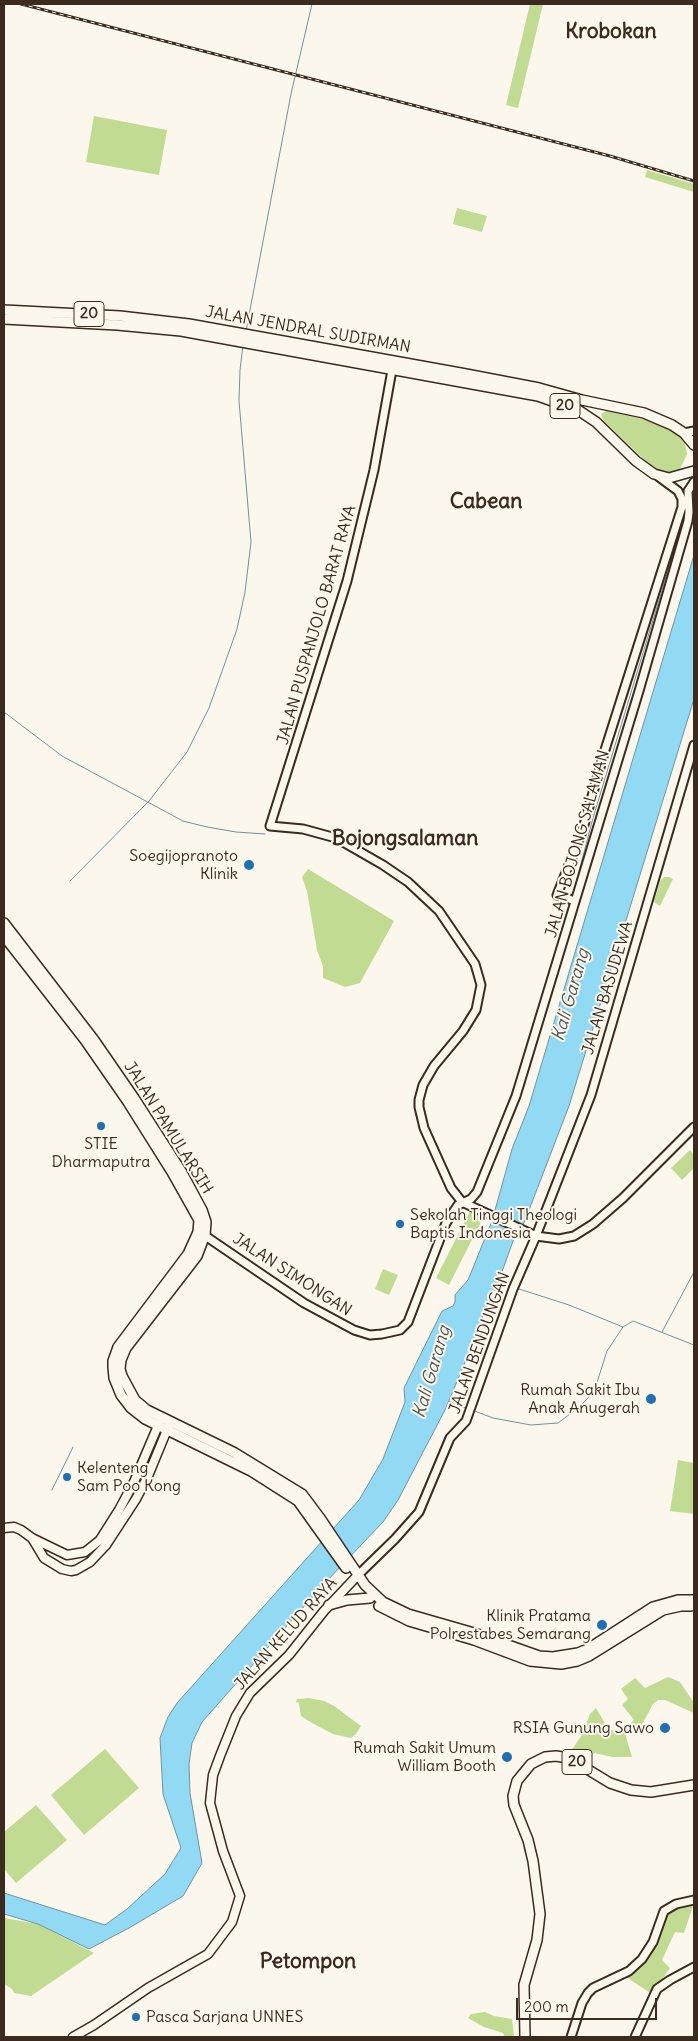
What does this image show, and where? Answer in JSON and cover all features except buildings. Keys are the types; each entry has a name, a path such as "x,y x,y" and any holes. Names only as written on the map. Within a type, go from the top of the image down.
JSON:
{"highway":[{"name":"JALAN JENDRAL SUDIRMAN","path":"4,310 120,316 189,324 239,337"},
{"name":"JALAN JENDRAL SUDIRMAN","path":"4,319 156,328 239,337 530,386 644,413 672,425 684,433 694,444"},
{"name":"JALAN JENDRAL SUDIRMAN","path":"250,339 392,370 538,396 578,410 596,422 636,462 658,476"},
{"path":"596,422 594,413 603,404"},
{"path":"658,476 670,478 694,471"},
{"name":"JALAN PAMULARSIH","path":"4,923 94,1040 154,1128 181,1171 202,1210 206,1222 197,1256 126,1348 120,1365 122,1376 135,1400 165,1423 304,1496 317,1520 354,1575"},
{"name":"JALAN PAMULARSIH","path":"4,936 85,1040 128,1102 197,1214 202,1234"},
{"path":"354,1575 370,1598 397,1616 474,1633 539,1656 553,1657 578,1653 664,1610 681,1606 694,1606"},
{"path":"354,1575 383,1602 422,1622"},
{"path":"329,1605 346,1600 370,1598"},
{"path":"614,1636 653,1607 678,1600 694,1600"},
{"name":"20","path":"525,2037 524,1985 537,1940 540,1914 534,1861 514,1805 515,1787 521,1776 531,1764 545,1757 564,1756 574,1760 610,1783 631,1790 651,1792 694,1785"}],"main road":[{"path":"32,1538 44,1558 62,1569 76,1570 90,1562 106,1546 136,1499 148,1476 165,1423"},
{"path":"4,1528 14,1527 21,1530 32,1538 67,1556 85,1552 98,1542 110,1526 165,1423"},
{"name":"JALAN KELUD RAYA","path":"73,2037 150,1987 208,1954 232,1922 240,1896 212,1814 210,1792 213,1776 236,1716 244,1701 289,1654 354,1575"}],"street":[{"name":"JALAN PUSPANJOLO BARAT RAYA","path":"392,370 374,470 347,581 270,826 303,829 336,838 363,851 408,882 439,911 475,964 481,985 476,1010 463,1031 434,1066 423,1085 419,1100 420,1115 424,1128 451,1188 462,1202"},
{"path":"684,433 694,431"},
{"path":"574,901 559,896 603,780 657,604 682,507 682,499 678,491 658,476"},
{"name":"JALAN BOJONG SALAMAN","path":"462,1202 471,1199 477,1192 504,1129 533,1045 574,901 603,780 657,604 690,512 688,491 694,482"},
{"name":"JALAN BASUDEWA","path":"533,1234 591,1095 694,745"},
{"path":"462,1202 533,1234 559,1239 579,1234 623,1198 694,1127"},
{"name":"JALAN SIMONGAN","path":"202,1234 314,1309 354,1330 376,1335 400,1330 408,1322 446,1223 455,1208 462,1202"},
{"name":"JALAN BENDUNGAN","path":"354,1575 395,1539 419,1512 450,1438 466,1421 533,1234"},
{"path":"571,2037 582,2003 588,1993 593,1988 629,1972 642,1959 653,1942 664,1911 676,1904 694,1900"},
{"path":"635,2037 657,1989 694,1967"}],"green space":[{"path":"530,4 543,4 518,108 506,105"},
{"path":"94,116 167,130 159,175 86,162"},
{"path":"647,170 694,184 694,192 645,177"},
{"path":"457,208 487,216 482,232 453,224"},
{"path":"606,411 642,419 666,427 679,436 685,444 687,454 680,469 670,473 655,470 603,420 601,414"},
{"path":"308,869 394,921 360,983 345,987 323,978 323,966 317,950 307,891 302,877"},
{"path":"664,877 673,879 660,906 654,902 660,881"},
{"path":"690,1150 694,1155 694,1168 682,1180 671,1168"},
{"path":"471,1209 484,1216 449,1285 436,1278"},
{"path":"383,1269 398,1275 389,1295 375,1289"},
{"path":"678,1460 694,1463 694,1514 670,1511"},
{"path":"668,1677 680,1682 694,1703 694,1713 665,1700 658,1700 653,1704 639,1730 630,1724 634,1720 622,1705 628,1699 621,1689 635,1678 645,1688"},
{"path":"309,1698 324,1701 334,1706 361,1726 356,1734 351,1738 333,1734 301,1716 299,1703 296,1702 297,1699"},
{"path":"596,1708 609,1730 624,1730 632,1757 613,1757 594,1753 587,1757 571,1751 582,1735 590,1714"},
{"path":"105,1749 139,1788 84,1835 51,1795"},
{"path":"36,1805 67,1840 16,1883 4,1869 4,1832"},
{"path":"694,1903 684,1933 675,1932 662,1960 670,1968 652,1994 626,1977 639,1966 656,1944 663,1916 672,1908"},
{"path":"4,1918 38,1924 94,1953 31,1996 14,1993 12,1989 4,1984"},
{"path":"485,2012 494,2016 512,2019 514,2037 505,2037 503,2033 484,2027 468,2018 471,2014"}],"water":[{"name":"Kali Garang","path":"694,555 694,699 569,1106 524,1223 517,1230 498,1283 485,1309 477,1337 445,1410 398,1500 383,1522 324,1584 202,1722 192,1743 189,1764 190,1793 202,1863 183,1896 89,1949 38,1924 4,1914 4,1893 105,1925 127,1909 165,1874 181,1848 163,1794 160,1738 168,1717 177,1703 359,1500 383,1459 405,1402 404,1388 442,1311 453,1306 455,1295 468,1280 492,1221 512,1149 529,1106"}],"waterway":[{"path":"246,331 291,94 312,4"},
{"path":"70,881 149,801 187,752 209,708 237,629 245,592 251,542 239,401 243,345"},
{"path":"572,898 593,818 686,511"},
{"path":"4,712 62,756 183,821 236,832 265,834"},
{"path":"555,955 570,904"},
{"path":"528,1044 532,1033"},
{"path":"496,1136 518,1076"},
{"path":"472,1193 488,1156"},
{"path":"662,1332 694,1272"},
{"path":"496,1283 512,1287"},
{"path":"516,1288 569,1305 623,1327 633,1321 694,1345"},
{"path":"472,1410 493,1418 531,1425 558,1423 578,1408 594,1392 607,1351 623,1327"},
{"path":"449,1401 468,1409"},
{"path":"52,1490 73,1447"}],"railway":[{"path":"21,4 610,156 694,181"}],"place":[{"name":"Soegijopranoto Klinik","path":"249,865"},
{"name":"STIE Dharmaputra","path":"101,1126"},
{"name":"Sekolah Tinggi Theologi Baptis Indonesia","path":"400,1224"},
{"name":"Rumah Sakit Ibu Anak Anugerah","path":"651,1399"},
{"name":"Kelenteng Sam Poo Kong","path":"67,1477"},
{"name":"Klinik Pratama Polrestabes Semarang","path":"602,1625"},
{"name":"RSIA Gunung Sawo","path":"665,1728"},
{"name":"Rumah Sakit Umum William Booth","path":"507,1757"},
{"name":"Pasca Sarjana UNNES","path":"136,2017"}],"district":[{"name":"Krobokan","path":"611,32"},
{"name":"Cabean","path":"486,502"},
{"name":"Bojongsalaman","path":"405,839"},
{"name":"Petompon","path":"308,1962"}]}
